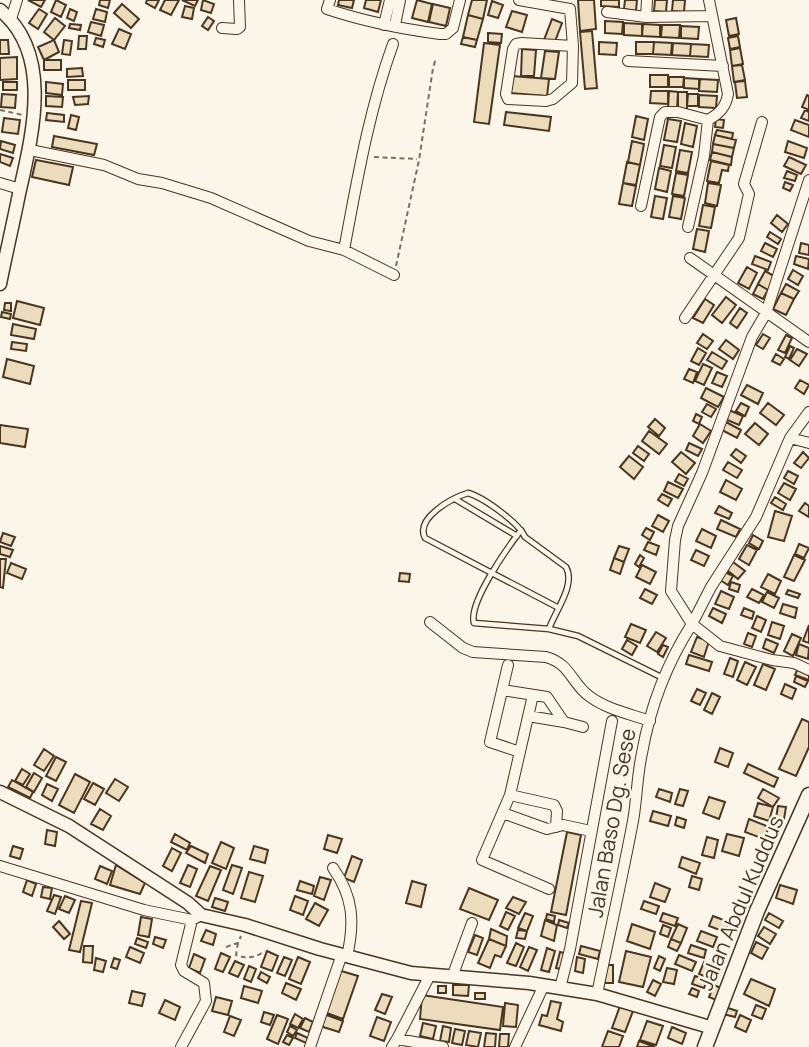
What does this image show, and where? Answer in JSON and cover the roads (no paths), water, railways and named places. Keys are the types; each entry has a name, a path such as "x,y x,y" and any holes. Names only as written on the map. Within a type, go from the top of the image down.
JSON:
{"main road":[{"name":"Jalan Abdul Kuddus","path":"705,1047 752,923 809,795"}],"street":[{"path":"11,19 17,0"},
{"path":"222,28 240,27 239,0"},
{"path":"330,0 327,9 389,25 446,34 455,25 460,0"},
{"path":"389,25 390,0"},
{"path":"389,25 400,0"},
{"path":"646,18 647,0"},
{"path":"688,228 704,156 708,120 720,111 728,94 709,0"},
{"path":"525,1 570,4 573,46 573,81 553,99 546,101 520,101 507,97 513,49 516,44 573,46"},
{"path":"0,10 11,19 23,37 30,56 34,90 30,150 0,284"},
{"path":"607,12 646,18 712,16"},
{"path":"344,250 362,156 383,69 393,44"},
{"path":"628,61 723,66"},
{"path":"641,206 660,117 665,112 678,111 708,120"},
{"path":"685,318 739,238 749,194 744,184 762,122"},
{"path":"30,150 104,165 138,179 204,196 309,241 344,250 394,275"},
{"path":"809,180 766,313 752,337 736,384 678,526 671,591 692,624 720,646 794,663 809,670"},
{"path":"0,183 20,189"},
{"path":"690,258 809,342"},
{"name":"Jalan Baso Dg. Sese","path":"597,993 633,821 642,751 664,678 674,654 711,587 757,517 790,438 809,412"},
{"path":"790,438 809,443"},
{"path":"430,622 463,648 473,652 556,660 564,665 590,697 650,721"},
{"path":"508,665 490,742 520,752"},
{"path":"502,690 547,697 564,722"},
{"path":"533,695 510,795 482,860 550,889"},
{"path":"528,716 583,727"},
{"path":"560,988 570,949 612,721"},
{"path":"0,792 69,826 188,903 196,918 181,965 184,971 204,983 205,1001 181,1047"},
{"path":"510,795 554,805 557,811 556,827"},
{"path":"503,813 547,829 563,825 590,831"},
{"path":"0,866 144,910 245,925 345,955 430,975 544,985 597,993 713,1028"},
{"path":"310,1047 352,935 353,913 346,887 333,868"},
{"path":"452,977 472,923"},
{"path":"430,975 395,1043 443,1047"},
{"path":"515,1047 544,985"}],"lane":[{"path":"525,537 522,530 476,495 468,493 440,508 424,524 422,534 557,607"},
{"path":"455,499 516,536 525,537 566,567 569,574 568,584 549,629"},
{"path":"522,530 492,574 474,611 474,623 549,629 578,636 664,678"}]}
